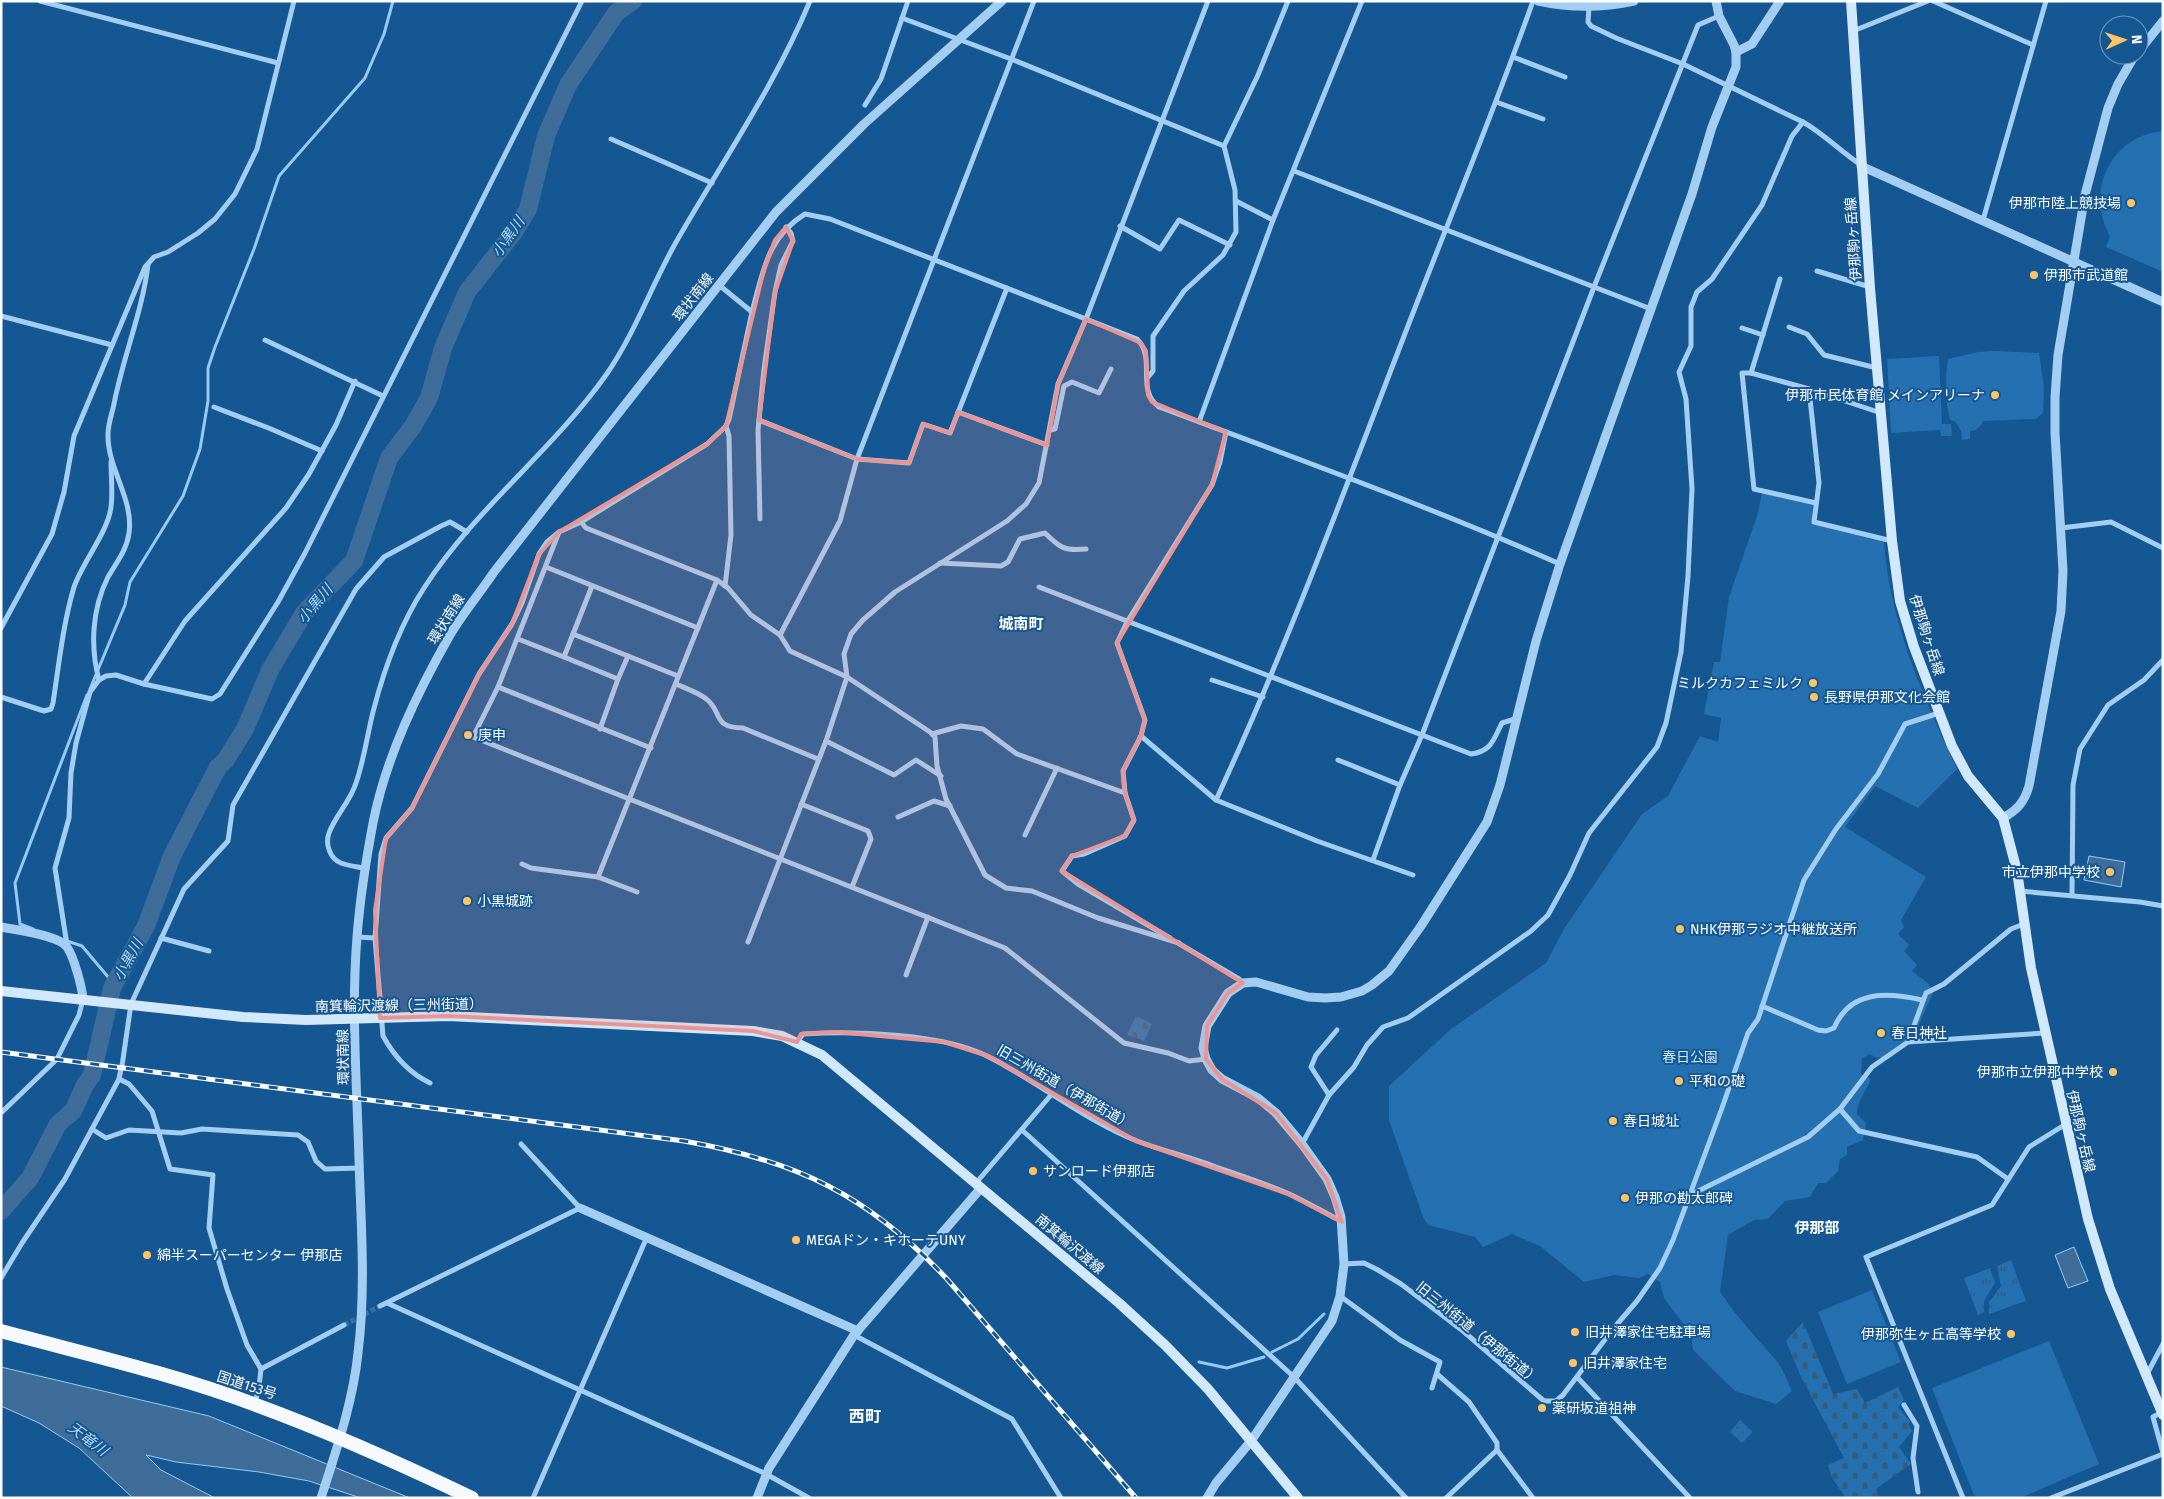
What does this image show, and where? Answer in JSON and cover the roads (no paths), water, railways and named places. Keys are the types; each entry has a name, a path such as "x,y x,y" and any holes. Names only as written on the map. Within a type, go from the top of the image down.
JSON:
{"highway":[{"name":"国道153号","path":"1,1332 127,1365 255,1404 339,1437 472,1498"}],"main road":[{"name":"伊那駒ヶ岳線","path":"1852,1 1870,288 1892,541 1900,601 1912,642 1952,746 1964,768 2002,818 2013,851 2031,968 2097,1250 2110,1289 2162,1414"},
{"name":"南箕輪沢渡線（三州街道）","path":"1,991 244,1017 306,1020 448,1016 753,1031 782,1036 797,1042"},
{"name":"南箕輪沢渡線","path":"797,1042 822,1055 1119,1303 1165,1345 1208,1389 1298,1498"}],"street":[{"path":"40,1 278,63"},
{"path":"1,628 52,534 64,492 74,436 145,267 154,257 168,252 198,233 214,219 235,194 257,149 294,1"},
{"path":"1,1113 57,1059 86,999 67,947 55,868 68,818 71,773 76,743 90,692 99,680 106,676 116,675 144,684 212,699 220,694 278,602 384,396 582,1"},
{"path":"367,869 338,862 331,854 328,844 329,833 353,793 363,763 381,683 400,633 424,588 467,532 556,437 607,374 624,345 677,239 752,117 790,47 810,1"},
{"path":"865,105 880,79 908,1"},
{"name":"環状南線","path":"321,1498 334,1458 353,1383 361,1327 362,1252 356,1019 357,937 374,821 394,754 406,722 451,634 494,572 776,212 864,124 1002,1"},
{"path":"780,635 840,521 856,458 1034,1"},
{"path":"748,942 826,741 847,678 844,654 851,634 863,620 895,592 1007,521 1026,504 1039,483 1058,384 1086,319 1120,226 1208,1"},
{"path":"1147,378 1153,371 1154,336 1184,292 1223,255 1230,246 1236,232 1236,201 1224,146 1258,75 1288,1"},
{"path":"1199,422 1273,220 1362,1"},
{"path":"1216,800 1271,678 1496,102 1533,1"},
{"path":"1538,1 1557,5 1589,6 1634,1"},
{"path":"1207,1498 1216,1483 1251,1441 1332,1320 1340,1296 1344,1264 1342,1222 1328,1179 1302,1144 1267,1104 1222,1079 1212,1070 1206,1059 1203,1038 1207,1026 1228,993 1243,983 1256,982 1308,996 1341,997 1372,986 1389,971 1421,926 1487,822 1500,785 1536,641 1560,564 1692,194 1727,85 1736,67 1734,44 1719,16 1716,1"},
{"path":"1736,52 1752,44 1780,1"},
{"path":"1853,32 1928,1"},
{"path":"1934,1 2033,45"},
{"path":"1983,220 2046,1"},
{"path":"1589,6 1588,22 1591,26 1616,38 1683,64 1803,122 1820,132 1840,151 1861,166 2163,302"},
{"path":"1373,860 1400,785 1422,735 1594,287 1698,26 1719,16"},
{"path":"902,18 1011,59 1224,146"},
{"path":"2149,38 2163,21"},
{"path":"1513,57 1565,77"},
{"path":"2002,818 2019,808 2026,798 2061,611 2063,571 2055,397 2058,354 2084,195 2108,108 2118,84 2130,65"},
{"path":"1496,102 1543,119"},
{"path":"1302,1144 1329,1095 1354,1067 1367,1045 1383,1026 1408,1018 1531,932 1548,915 1570,875 1589,833 1657,747 1666,723 1681,652 1688,576 1692,489 1686,399 1679,372 1691,346 1691,306 1697,292 1712,279 1762,205 1792,136 1803,122"},
{"path":"611,139 712,183"},
{"path":"1294,171 1651,309"},
{"path":"1236,201 1273,220"},
{"path":"430,1083 415,1076 390,1049 383,1036 380,1018 375,938 381,854 386,838 412,808 479,674 512,624 539,554 547,542 559,532 581,522 707,444 726,426 752,312 769,254 775,240 786,227 804,214 817,216 934,259 1136,339 1146,351 1148,395 1152,402 1159,407 1349,478 1498,537 1560,564"},
{"path":"1120,226 1160,249 1179,220 1230,246"},
{"path":"760,519 759,420 775,292 783,260 793,241 791,233 786,227"},
{"path":"1,697 44,711 51,709 65,625 74,587 83,564 106,524 111,508 108,433 118,382 145,294 149,264"},
{"path":"1817,271 1870,288"},
{"path":"1751,373 1780,279"},
{"path":"719,285 752,312"},
{"path":"759,420 856,458 909,463 923,424 950,433 1007,288"},
{"path":"1,316 112,346"},
{"path":"1789,327 1808,334 1824,355 1877,368"},
{"path":"1742,328 1763,335"},
{"path":"265,340 384,396"},
{"path":"1050,430 1055,429 1064,386 1072,382 1099,393 1111,368"},
{"path":"1816,503 1754,489 1742,373 1751,373 1809,389 1882,413"},
{"path":"144,684 185,621 286,508 322,451 336,425 355,381"},
{"path":"1809,389 1819,483 1814,522 1892,541"},
{"path":"214,408 271,428 322,451"},
{"path":"958,412 1047,445"},
{"path":"725,586 731,535 729,436 726,426"},
{"path":"1226,432 1220,462 1212,485 1126,622 1117,643 1145,720 1142,736 1123,771 1125,793 1134,820 1125,836 1084,854 1072,856 1062,872 1078,884 1243,983"},
{"path":"99,680 95,666 94,626 97,602 108,577 123,553 129,534 129,514 110,456"},
{"path":"1,1278 65,1179 119,1079 122,1067 128,1004 184,889 228,840 233,805 356,589 384,557 441,526 450,522 467,532"},
{"path":"581,522 586,528 717,580 725,586 750,615 780,635 790,651 847,678 932,734 935,737 937,766 942,776 946,799 985,875 1006,888 1032,891 1098,918 1178,943"},
{"path":"2061,528 2111,522 2163,548"},
{"path":"559,532 518,640 498,687 473,737 1005,948 1124,1043 1189,1061 1206,1059"},
{"path":"940,563 1001,566 1008,562 1020,539 1044,533 1064,549 1086,549"},
{"path":"546,567 698,628"},
{"path":"598,877 717,580"},
{"path":"564,657 592,586"},
{"path":"1039,587 1471,754 1482,752 1489,748 1502,723 1515,719"},
{"path":"573,634 678,676"},
{"path":"518,640 618,679"},
{"path":"600,729 628,656"},
{"path":"2072,895 2073,785 2080,749 2108,705 2144,680 2163,660"},
{"path":"1212,680 1263,696"},
{"path":"676,684 705,698 712,704 722,723 731,728 744,728 818,760"},
{"path":"498,687 651,748"},
{"name":"旧三州街道（伊那街道）","path":"1344,1264 1364,1264 1401,1284 1463,1331 1544,1401 1556,1401 1577,1378 1613,1329 1637,1301 1660,1268 1673,1240 1722,1108 1740,1051 1748,1033 1758,1019 1804,880 1836,829 1878,774 1905,724 1940,713"},
{"path":"932,734 961,726 983,729 1017,754 1125,793"},
{"path":"1142,736 1216,800 1317,841 1413,875"},
{"path":"826,741 894,775 916,760 942,776"},
{"path":"1338,760 1400,785"},
{"path":"1025,836 1057,768"},
{"path":"898,817 934,801 950,807"},
{"path":"801,804 868,831 871,839 852,887"},
{"path":"522,864 531,868 598,877 637,892"},
{"path":"2019,891 2140,902 2163,906"},
{"path":"906,975 928,917"},
{"path":"1908,1042 1926,993 1944,984 2011,929 2024,924"},
{"path":"1,927 56,940 67,947"},
{"path":"357,937 375,938"},
{"path":"161,938 209,951"},
{"path":"1762,1006 1818,1030 1826,1031 1834,1028 1839,1016 1853,1004 1871,996 1888,994 1922,1000"},
{"path":"1329,1095 1311,1067 1316,1055 1337,1030"},
{"name":"旧三州街道（伊那街道）","path":"797,1042 804,1034 837,1032 944,1042 967,1047 1020,1073 1051,1095 1093,1120 1136,1141 1214,1166 1288,1194 1342,1222"},
{"path":"1689,1195 1791,1147 1808,1137 1840,1109 1872,1067 1908,1042 2045,1033"},
{"path":"119,1079 128,1084 152,1111 170,1169 213,1175 210,1228 227,1289 247,1345 260,1369 259,1387 255,1404"},
{"path":"757,1498 766,1474 856,1334 1051,1095"},
{"path":"1840,1109 1859,1131 1977,1158 2008,1179"},
{"path":"1963,1498 1864,1256 1992,1206 2029,1147 2066,1124"},
{"path":"92,1129 106,1138 129,1130 181,1133 202,1129 298,1135 308,1142 316,1161 325,1169 360,1168"},
{"path":"1022,1130 1294,1376 1406,1498"},
{"path":"521,1144 580,1208 856,1334 1012,1419 1062,1498"},
{"path":"380,1306 580,1208"},
{"path":"533,1498 647,1237"},
{"path":"1340,1296 1400,1340 1440,1362 1432,1388"},
{"path":"388,1303 766,1474 809,1498"},
{"path":"260,1369 344,1324"},
{"path":"2146,1376 2149,1367 2163,1344"},
{"path":"1437,1374 1469,1402 1497,1443 1497,1450 1533,1498"},
{"path":"1577,1378 1690,1498"},
{"path":"1904,1405 1916,1426 1913,1458 1918,1492"},
{"path":"2051,1498 2163,1453 2152,1417 2162,1414"},
{"path":"1446,1498 1497,1450"}],"water":[{"path":"2089,856 2125,862 2121,887 2084,880"},
{"path":"2074,1247 2088,1281 2068,1288 2055,1255"},
{"name":"天竜川","path":"1,1367 209,1416 410,1498 361,1498 309,1481 259,1472 176,1462 146,1455 161,1470 215,1498 133,1498 79,1448 39,1423 1,1406"}],"waterway":[{"path":"90,689 125,605 130,582 183,496 200,449 208,401 208,368 254,249 279,176 365,78 384,34 393,1"},
{"name":"小黒川","path":"1,1211 30,1178 58,1124 73,1111 85,1085 92,1075 112,988 146,926 172,856 218,767 225,761 245,729 270,670 304,613 354,561 389,458 413,426 429,398 443,348 467,292 514,232 528,209 546,136 568,85 616,13 633,1"},
{"path":"33,929 20,924 15,883 87,695"},
{"path":"67,941 82,946 114,984"},
{"path":"1272,1352 1298,1339 1324,1314"},
{"path":"1199,1362 1227,1368 1264,1357"}],"tunnel":[{"path":"344,1325 380,1306"}],"railway":[{"path":"1,1052 684,1141 725,1149 796,1171 828,1186 859,1204 918,1250 947,1279 1136,1498"}],"place":[{"name":"伊那市陸上競技場","path":"2131,203"},
{"name":"伊那市武道館","path":"2034,275"},
{"name":"伊那市民体育館 メインアリーナ","path":"1995,395"},
{"name":"ミルクカフェミルク","path":"1813,683"},
{"name":"長野県伊那文化会館","path":"1814,697"},
{"name":"庚申","path":"468,735"},
{"name":"市立伊那中学校","path":"2110,872"},
{"name":"小黒城跡","path":"467,901"},
{"name":"NHK伊那ラジオ中継放送所","path":"1680,929"},
{"name":"春日神社","path":"1881,1033"},
{"name":"伊那市立伊那中学校","path":"2113,1072"},
{"name":"平和の礎","path":"1679,1081"},
{"name":"春日城址","path":"1613,1121"},
{"name":"サンロード伊那店","path":"1033,1171"},
{"name":"伊那の勘太郎碑","path":"1625,1198"},
{"name":"MEGAドン・キホーテUNY","path":"796,1240"},
{"name":"綿半スーパーセンター 伊那店","path":"147,1255"},
{"name":"旧井澤家住宅駐車場","path":"1575,1332"},
{"name":"伊那弥生ヶ丘高等学校","path":"2011,1334"},
{"name":"旧井澤家住宅","path":"1573,1363"},
{"name":"薬研坂道祖神","path":"1542,1408"}],"district":[{"name":"城南町","path":"1021,624"},
{"name":"伊那部","path":"1817,1228"},
{"name":"西町","path":"865,1416"}],"park label":[{"name":"春日公園","path":"1690,1057"}]}
